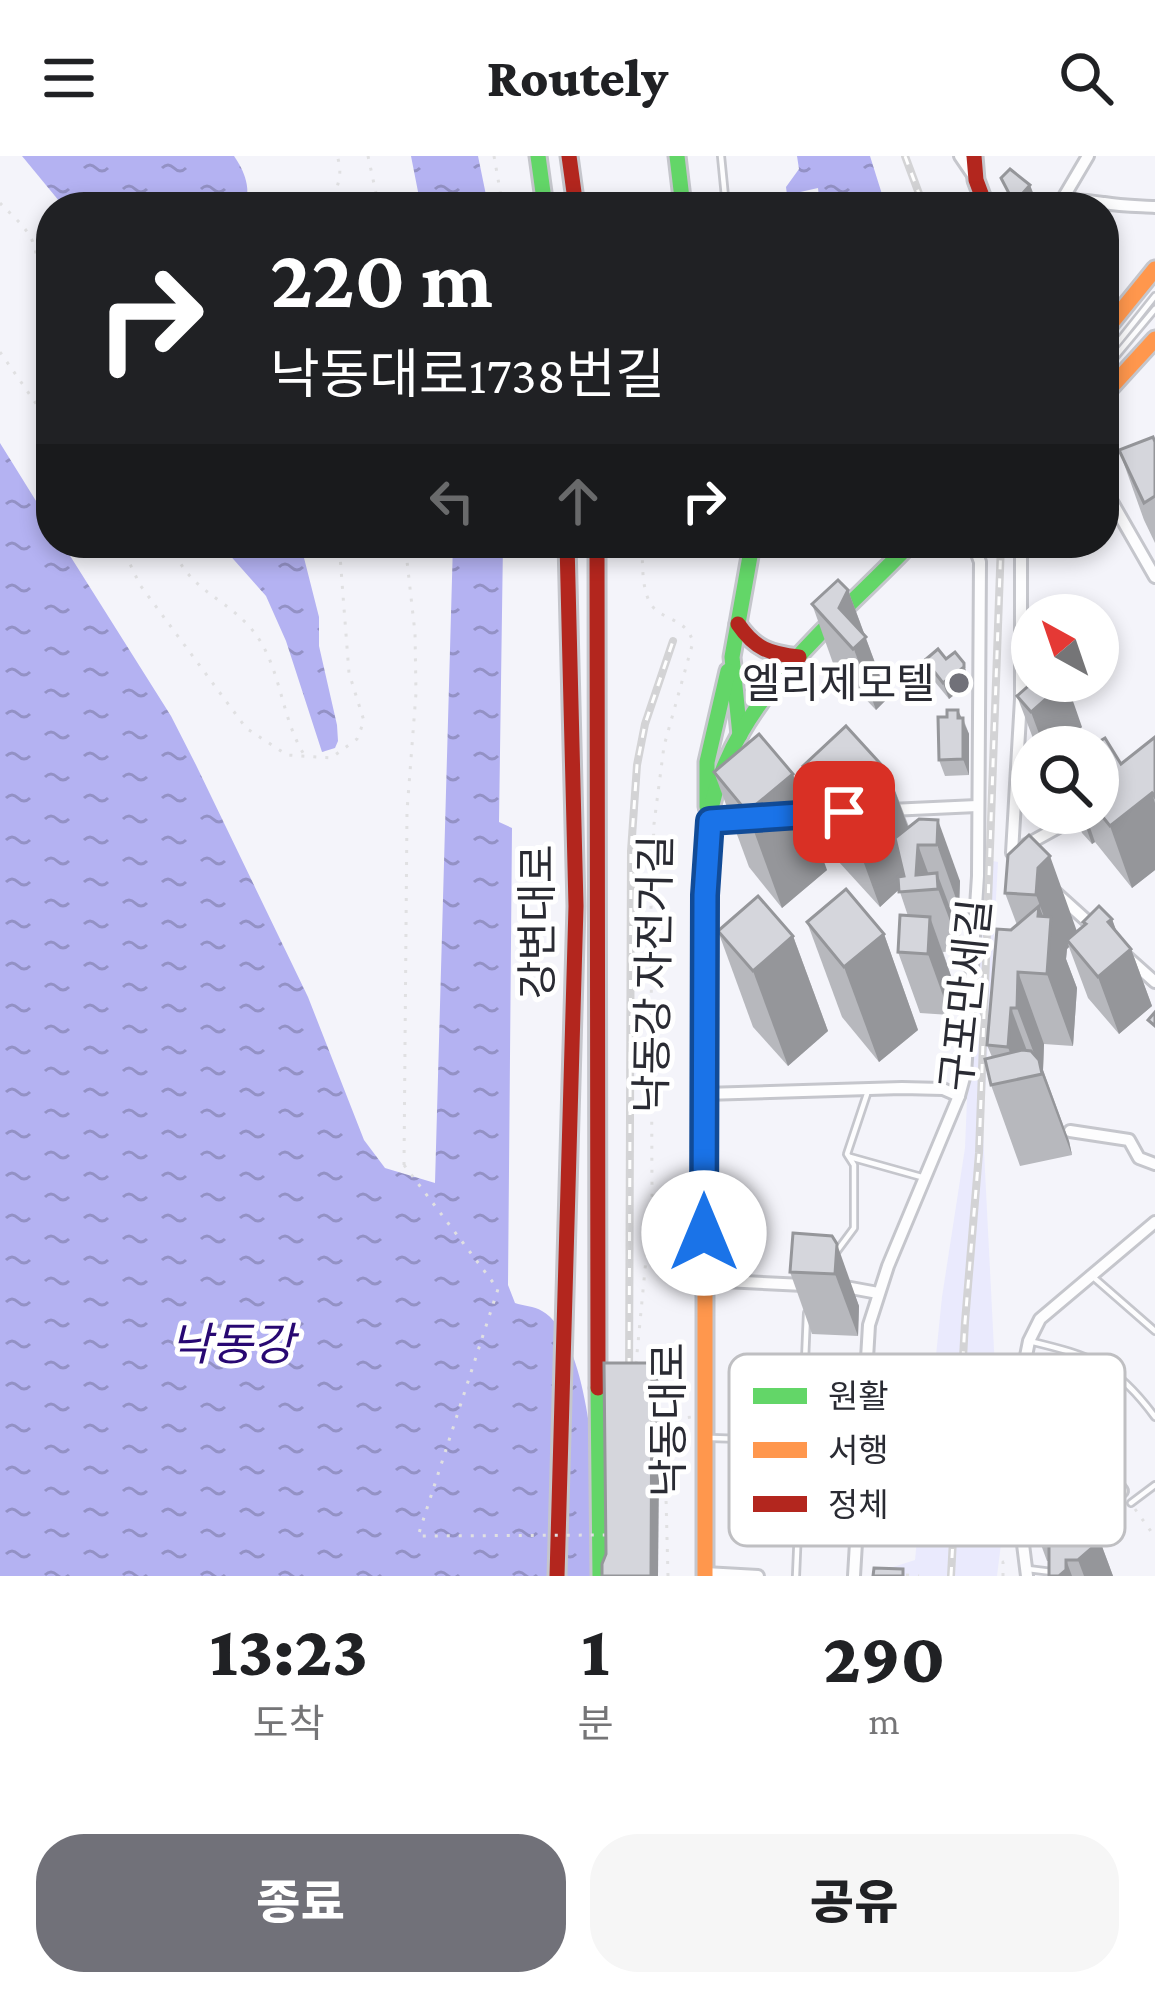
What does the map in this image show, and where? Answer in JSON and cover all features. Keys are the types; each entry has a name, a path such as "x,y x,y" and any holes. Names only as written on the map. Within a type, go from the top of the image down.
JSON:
{"main road":[{"path":"538,156 544,192"},
{"path":"569,156 574,192"},
{"path":"677,156 681,192"},
{"path":"974,156 980,192"},
{"path":"1119,313 1155,268"},
{"path":"1119,378 1155,339"},
{"name":"강변대로","path":"557,1576 576,906 567,558"},
{"name":"강변대로","path":"597,558 600,1576"},
{"path":"708,841 707,762 750,558"},
{"name":"낙동대로","path":"705,1574 705,863 710,821 716,790 740,735 800,657 899,558"},
{"path":"738,624 758,650 800,657"},
{"path":"732,657 740,735"}],"street":[{"path":"960,156 976,180"},
{"path":"1067,192 1088,156"},
{"path":"1119,204 1155,207"},
{"path":"1119,514 1155,577"},
{"name":"구포만세길","path":"867,1354 878,1293 965,1074 978,876 979,558"},
{"path":"1012,853 1022,699 1021,558"},
{"path":"866,811 977,806"},
{"path":"710,821 733,819"},
{"path":"1012,853 1046,834"},
{"path":"1012,853 1028,867"},
{"path":"1044,882 1107,939"},
{"path":"1123,954 1155,982"},
{"path":"704,1094 944,1089 959,1096"},
{"path":"1070,1131 1129,1140 1139,1158 1155,1164"},
{"path":"1028,1354 1032,1335 1054,1305 1155,1222"},
{"path":"704,1280 812,1286"},
{"path":"831,1286 878,1293"},
{"name":"구포만세길","path":"854,1576 856,1546"},
{"path":"705,1574 758,1576"}],"lane":[{"path":"721,156 724,192"},
{"path":"1119,341 1155,296"},
{"path":"1119,352 1155,309"},
{"path":"835,1254 854,1228 854,1165 847,1154 868,1089"},
{"path":"850,1157 925,1178"},
{"path":"1091,1275 1155,1331"},
{"path":"806,1354 812,1286"},
{"path":"1032,1335 1080,1354"},
{"path":"1125,1381 1155,1418"},
{"path":"704,1437 729,1438"},
{"path":"1131,1503 1155,1485"},
{"path":"796,1576 797,1546"},
{"path":"1024,1570 1058,1572"}],"path":[{"path":"335,192 341,168 337,156"},
{"path":"368,156 376,192"},
{"path":"494,156 500,192"},
{"path":"0,202 28,232 36,255"},
{"path":"0,352 36,404"},
{"path":"126,558 140,585 246,728 287,755 331,758 357,739 364,721 349,673 340,558"},
{"path":"178,558 189,578 248,626 268,654 285,711 307,757"},
{"path":"408,558 416,633 416,693 407,811 404,1165 498,1289 418,1536 606,1535"},
{"name":"낙동강 자전거길","path":"636,1365 652,1196 654,824 664,746 693,642 688,628 659,612 650,601 643,558"},
{"path":"668,1576 664,1420 675,1419"},
{"path":"1131,1503 1155,1537"},
{"path":"1003,1576 1004,1562 1024,1570"},
{"path":"892,1574 920,1576"}],"shaded area":[{"path":"977,858 998,862 983,1131 994,1354 936,1354 965,1148"},
{"path":"916,1546 1001,1546 997,1576 873,1576 915,1560"}],"water":[{"path":"22,156 234,156 247,192 52,192"},
{"path":"411,156 478,156 485,192 418,192"},
{"path":"797,156 870,156 881,192 818,192 818,188 787,192 799,169"},
{"name":"낙동강","path":"0,443 36,501 36,558 71,558 171,716 308,997 364,1140 385,1168 435,1183 453,558 503,558 499,822 512,828 508,1285 515,1303 542,1311 560,1329 573,1357 590,1433 602,1576 0,1576"},
{"path":"232,558 304,558 337,725 335,748 322,752 286,641 266,596"}],"building":[{"path":"1010,169 1030,185 1024,192 1008,192 1001,178"},
{"path":"1153,437 1155,496 1144,503 1119,450"},
{"path":"838,580 848,590 839,608 866,637 853,649 812,604"},
{"path":"938,649 946,659 955,652 964,663 943,683 925,660"},
{"path":"1022,702 1042,702 1031,712"},
{"path":"947,710 958,710 958,718 963,718 963,759 939,760 938,717 947,717"},
{"path":"846,726 888,772 845,811 803,766"},
{"path":"759,734 793,774 747,812 714,772"},
{"path":"1155,737 1155,797 1152,793 1119,819 1119,761 1121,764"},
{"path":"919,819 938,820 937,845 918,845 916,875 937,873 938,889 899,892 898,877 904,876 895,838"},
{"path":"1029,835 1050,856 1038,868 1036,895 1005,893 1008,855"},
{"path":"846,889 884,934 844,967 807,922"},
{"path":"758,896 793,936 753,971 718,931"},
{"path":"1039,906 1038,916 1051,917 1047,974 1018,972 1017,1008 1011,1008 1008,1047 987,1045 997,929 1011,930"},
{"path":"1099,906 1131,949 1098,977 1067,940"},
{"path":"900,915 930,917 928,954 898,952"},
{"path":"1031,1051 1039,1060 1042,1074 991,1085 985,1059"},
{"path":"793,1233 832,1236 837,1244 835,1274 790,1272"},
{"path":"604,1363 652,1363 651,1576 602,1576 606,1554"},
{"path":"1049,1546 1094,1546 1078,1560 1066,1560 1066,1570 1059,1576 1049,1576"},
{"path":"874,1568 903,1569 903,1576 873,1576"}],"railway":[{"path":"905,156 918,192"},
{"path":"963,1354 979,1153 1000,558"},
{"path":"629,1385 631,851 645,724 673,641"},
{"path":"951,1576 953,1546"}],"traffic: fast":[{"path":"538,156 543,192"},
{"path":"677,156 681,192"},
{"path":"740,735 732,657 750,558"},
{"path":"705,1049 707,840 715,793 729,756 771,688 896,558"},
{"path":"707,807 707,762 728,671"},
{"path":"598,1388 600,1576"}],"traffic: slow":[{"path":"1119,313 1155,269"},
{"path":"1119,379 1155,339"},
{"path":"705,1049 705,1576"}],"traffic: jam":[{"path":"569,156 574,192"},
{"path":"974,156 980,192"},
{"path":"557,1576 576,906 567,558"},
{"path":"597,558 598,1388"},
{"path":"738,624 764,649 799,657"}],"place":[{"name":"엘리제모텔","path":"959,683"}],"route":[{"path":"704,1233 705,863 710,821 844,812"}]}
